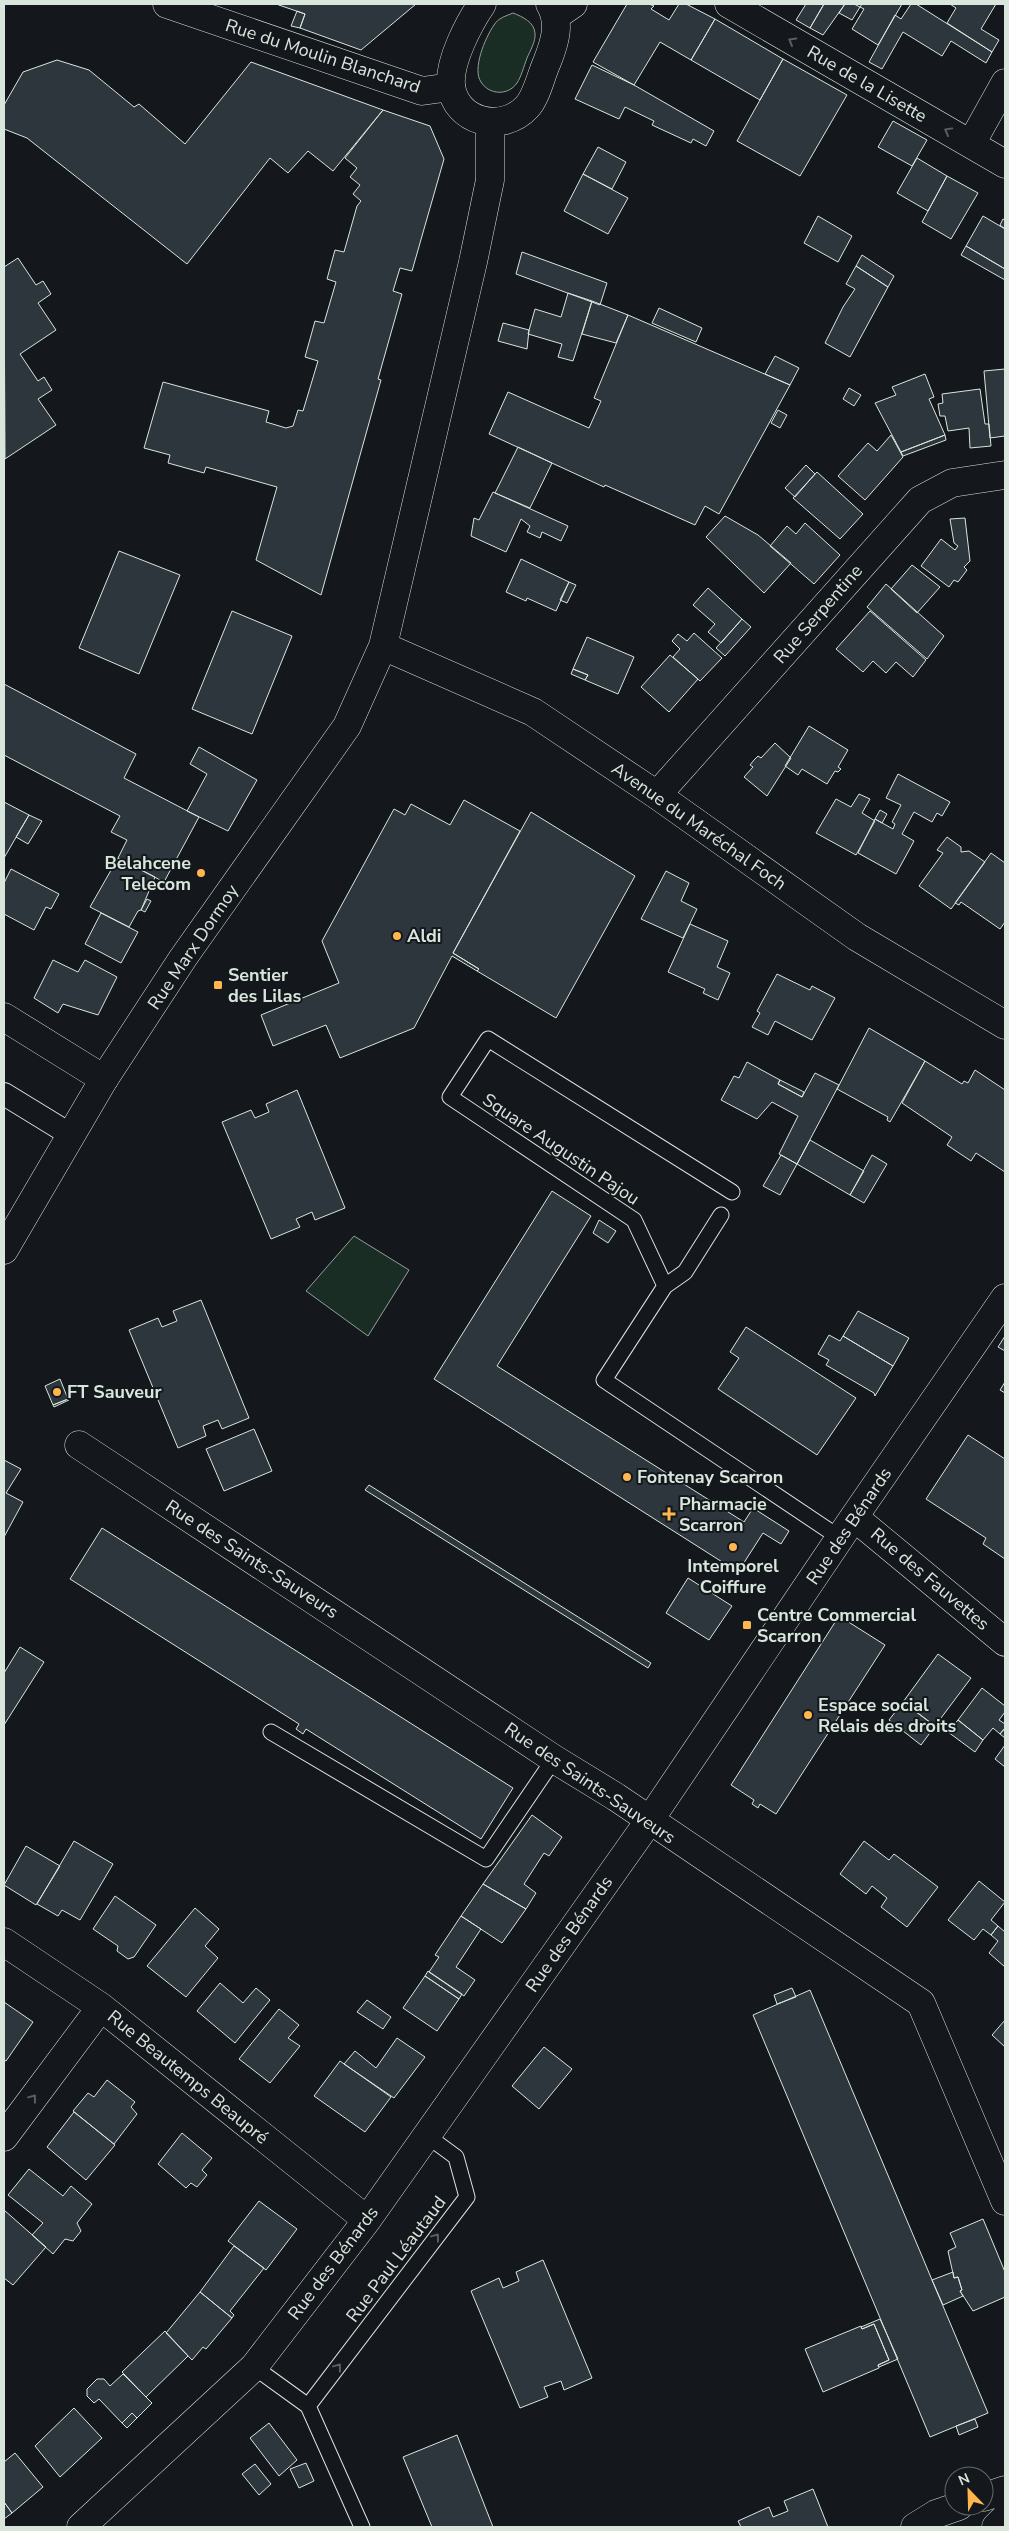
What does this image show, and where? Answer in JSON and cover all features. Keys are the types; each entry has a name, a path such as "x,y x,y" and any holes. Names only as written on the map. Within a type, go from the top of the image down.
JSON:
{"street":[{"name":"Rue du Moulin Blanchard","path":"166,4 422,91 451,87"},
{"path":"482,4 469,24 452,71 451,87 461,107 474,118 490,124 515,116 527,106 554,44 560,8"},
{"name":"Rue de la Lisette","path":"730,4 1005,164"},
{"path":"971,144 1005,83"},
{"name":"Rue Marx Dormoy","path":"4,1250 104,1078 184,958 347,726 383,646 475,253 490,180 490,124"},
{"name":"Rue Serpentine","path":"657,795 920,500 952,483 1005,476"},
{"name":"Avenue du Maréchal Foch","path":"383,646 533,712 657,795 857,936 1005,1025"},
{"path":"4,1017 104,1078"},
{"path":"4,1094 71,1135"},
{"name":"Rue des Bénards","path":"81,2527 254,2367 367,2220 649,1821 847,1527 1005,1298"},
{"name":"Rue des Saints-Sauveurs","path":"79,1445 554,1759 616,1797 921,2003 1005,2200"},
{"name":"Rue des Fauvettes","path":"847,1527 1005,1642"},
{"name":"Rue Beautemps Beaupré","path":"4,1942 101,2007 367,2220"},
{"path":"4,2137 101,2007"},
{"path":"915,2527 944,2511"},
{"path":"996,2527 1005,2518"}],"lane":[{"name":"Square Augustin Pajou","path":"666,1286 634,1220 450,1097 488,1039 732,1192"},
{"path":"721,1215 685,1272 666,1286 604,1380 847,1527"},
{"path":"271,1732 486,1859 554,1759"},
{"name":"Rue Paul Léautaud","path":"308,2406 467,2197 456,2157 426,2135"},
{"path":"254,2367 308,2406 362,2527"}],"green space":[{"path":"513,13 524,18 533,26 535,39 517,83 504,92 494,91 484,86 481,82 478,69 479,62 490,31 498,21"},
{"path":"354,1236 409,1270 368,1336 306,1291"}],"building":[{"path":"276,4 416,4 361,50 300,28 305,14"},
{"path":"627,4 649,4 654,6 651,9 669,20 679,4 686,4 715,19 691,60 660,42 634,85 593,62"},
{"path":"806,4 824,4 810,28 796,20"},
{"path":"824,4 845,4 823,35 810,28"},
{"path":"845,4 854,4 860,7 852,20 839,13"},
{"path":"862,4 902,4 878,45 852,29 864,9 860,7"},
{"path":"911,4 916,4 992,52 986,63 951,41 942,56 903,32 882,69 869,62 895,15 901,19"},
{"path":"950,4 996,4 981,29 999,40 992,52 947,23 956,8"},
{"path":"297,11 305,14 300,28 291,26"},
{"path":"715,19 783,59 760,100 691,60"},
{"path":"783,59 847,95 800,176 737,141"},
{"path":"57,60 89,70 134,107 139,104 185,144 251,62 383,110 333,171 308,151 288,173 270,158 187,264 27,138 4,129 4,105 23,72"},
{"path":"592,65 634,85 714,131 706,146 693,139 691,143 652,125 654,121 625,107 619,119 575,99"},
{"path":"383,110 430,126 444,159 412,271 400,268 393,291 402,294 378,379 381,380 321,595 256,560 277,487 206,467 204,473 168,463 170,455 144,448 163,382 269,411 266,422 286,428 293,426 298,410 303,411 318,361 305,357 315,321 324,323 336,282 327,279 335,250 344,252 357,206 361,201 353,194 360,185 350,177 357,168 345,158"},
{"path":"893,121 927,140 912,166 878,147"},
{"path":"598,147 626,162 612,189 583,174"},
{"path":"917,158 947,176 928,211 897,193"},
{"path":"583,174 628,198 608,234 564,211"},
{"path":"947,176 978,193 951,239 922,222"},
{"path":"818,216 852,236 838,262 804,243"},
{"path":"983,216 1005,229 1005,269 966,246"},
{"path":"1003,219 1005,220 1005,229 1000,225"},
{"path":"966,246 1005,269 1005,280 961,255"},
{"path":"522,252 607,283 600,305 516,274"},
{"path":"862,255 894,276 888,287 856,266"},
{"path":"18,258 36,285 43,281 51,294 38,303 56,330 20,354 38,381 44,377 52,390 38,399 56,425 5,459 4,267"},
{"path":"856,266 888,287 850,357 825,343 843,307 855,289 846,284"},
{"path":"568,293 592,301 573,361 558,357 562,344 528,334 535,309 561,317"},
{"path":"592,301 628,315 616,343 582,334"},
{"path":"659,308 702,328 696,342 652,323"},
{"path":"628,315 790,385 719,514 705,506 695,525 605,485 604,487 489,434 508,392 589,428 601,401 594,398"},
{"path":"503,323 529,330 527,349 498,341"},
{"path":"775,356 799,368 790,385 765,374"},
{"path":"1005,369 1005,436 990,438 984,371"},
{"path":"925,374 934,397 929,399 945,435 901,452 875,403 896,395 892,387"},
{"path":"849,388 861,395 854,406 843,399"},
{"path":"980,389 985,424 989,424 991,446 970,448 969,428 948,431 945,416 940,416 938,404 943,403 942,394"},
{"path":"778,410 787,415 780,428 771,423"},
{"path":"891,435 903,457 865,500 838,476 868,443 877,451"},
{"path":"945,435 946,440 903,456 901,452"},
{"path":"518,447 552,463 530,508 495,493"},
{"path":"806,465 815,474 795,497 785,488"},
{"path":"817,472 863,514 840,539 793,498"},
{"path":"493,492 568,526 561,541 542,532 540,538 527,532 530,526 521,519 506,552 471,536 474,518 479,520"},
{"path":"725,516 758,535 791,563 764,593 706,537"},
{"path":"965,518 970,561 964,567 967,570 958,582 954,580 949,587 921,566 941,539 955,550 958,546 954,543 950,519"},
{"path":"805,523 840,555 814,584 770,546 787,526 796,534"},
{"path":"119,551 180,575 139,674 79,648"},
{"path":"521,559 569,582 556,611 527,598 526,601 506,592"},
{"path":"912,565 940,587 917,613 891,589"},
{"path":"569,582 576,585 567,603 560,600"},
{"path":"886,584 944,636 927,659 867,607"},
{"path":"708,588 742,619 721,643 708,632 715,624 693,605"},
{"path":"232,611 292,636 252,734 192,709"},
{"path":"870,611 926,660 913,677 896,662 886,673 873,661 863,672 836,649"},
{"path":"742,619 751,627 725,656 716,648"},
{"path":"694,633 722,658 700,681 673,657 680,649 672,641 678,634 687,641"},
{"path":"587,637 634,657 618,694 585,680 588,675 573,669"},
{"path":"670,655 698,679 669,712 641,687"},
{"path":"573,669 588,675 585,680 571,674"},
{"path":"4,684 136,754 124,778 199,817 164,882 118,858 127,840 111,832 120,816 4,755"},
{"path":"809,726 848,750 838,767 841,769 838,772 835,771 827,784 802,769 798,775 785,766"},
{"path":"775,743 791,758 767,796 744,777 753,767 750,765 754,760 758,756 761,758"},
{"path":"199,747 257,780 228,831 187,811 207,774 190,764"},
{"path":"898,774 950,802 942,816 937,813 932,822 914,812 902,834 914,841 896,874 858,853 875,819 893,829 895,824 892,822 901,805 886,798"},
{"path":"859,794 870,799 862,813 875,821 856,855 816,833 836,799 851,807"},
{"path":"464,800 520,831 453,953 479,969 477,971 452,956 414,1028 340,1058 326,1025 273,1046 261,1015 339,983 322,941 394,809 405,815 411,804 450,825"},
{"path":"4,802 29,815 4,858"},
{"path":"880,810 887,814 882,823 875,819"},
{"path":"531,812 635,876 556,1018 477,971 479,969 453,953"},
{"path":"29,815 42,821 28,844 16,837"},
{"path":"947,837 961,847 961,852 969,851 985,862 951,909 919,886 943,853 937,850"},
{"path":"991,853 1005,863 1005,922 1000,929 961,902 959,905 955,903"},
{"path":"118,858 155,877 141,910 138,911 129,927 90,907"},
{"path":"11,869 59,894 51,909 46,907 34,930 4,914 4,883"},
{"path":"666,871 689,883 681,901 697,909 683,938 641,919"},
{"path":"147,899 151,901 145,912 141,910"},
{"path":"101,913 138,932 121,963 85,944"},
{"path":"690,924 728,941 717,967 730,973 718,1000 703,993 705,989 668,972"},
{"path":"53,960 78,972 85,960 117,977 98,1015 63,1004 58,1013 34,998"},
{"path":"777,974 810,990 812,986 835,998 812,1040 775,1021 768,1035 752,1027 760,1013 757,1011"},
{"path":"869,1028 925,1061 890,1122 887,1120 888,1117 837,1089"},
{"path":"925,1061 962,1084 964,1081 968,1083 975,1070 1005,1090 1005,1172 976,1153 971,1161 947,1145 952,1137 902,1103"},
{"path":"747,1062 780,1080 778,1084 802,1097 815,1073 839,1085 797,1164 779,1154 798,1116 772,1102 757,1119 721,1100 734,1076 739,1078"},
{"path":"780,1080 804,1092 802,1097 778,1084"},
{"path":"297,1090 345,1208 315,1220 312,1212 296,1219 300,1227 271,1239 222,1122 251,1110 255,1118 269,1112 266,1104"},
{"path":"810,1140 864,1171 850,1195 797,1164"},
{"path":"781,1155 797,1164 780,1195 763,1186"},
{"path":"872,1155 887,1164 864,1203 850,1195"},
{"path":"552,1191 591,1216 497,1366 744,1522 753,1508 789,1531 781,1544 763,1533 738,1572 434,1379"},
{"path":"599,1220 616,1231 608,1243 593,1233"},
{"path":"201,1300 249,1418 222,1429 218,1420 203,1426 206,1436 178,1448 129,1330 158,1318 162,1327 177,1321 173,1311"},
{"path":"858,1311 909,1338 893,1366 843,1336"},
{"path":"746,1327 856,1398 817,1455 718,1389 739,1358 730,1352"},
{"path":"829,1335 840,1341 843,1336 893,1366 875,1396 874,1393 826,1365 829,1360 818,1354"},
{"path":"1005,1336 1005,1351 998,1347"},
{"name":"FT Sauveur","path":"60,1379 68,1399 53,1405 45,1386"},
{"path":"1005,1382 1005,1393 1000,1390"},
{"path":"68,1399 54,1407 53,1405"},
{"path":"254,1429 272,1471 224,1491 206,1449"},
{"path":"968,1435 1005,1459 1005,1559 983,1544 986,1538 926,1499"},
{"path":"4,1460 21,1469 6,1493 23,1502 4,1537"},
{"path":"369,1485 651,1663 648,1668 365,1490"},
{"path":"102,1528 513,1788 481,1839 306,1729 303,1734 296,1729 299,1724 70,1579"},
{"path":"688,1578 732,1606 709,1640 666,1613"},
{"name":"Espace social Relais des droits","path":"839,1616 885,1645 776,1814 760,1804 758,1808 752,1804 754,1800 731,1785"},
{"path":"20,1647 44,1662 4,1725 4,1673"},
{"path":"938,1654 971,1678 935,1726 903,1702"},
{"path":"982,1688 1005,1706 1005,1712 999,1720 1005,1724 1005,1728 1000,1734 993,1728 983,1740 958,1720"},
{"path":"903,1702 935,1726 921,1745 889,1720"},
{"path":"958,1720 983,1740 975,1752 948,1732"},
{"path":"1005,1728 1005,1738 1000,1734"},
{"path":"1005,1745 1005,1767 995,1759"},
{"path":"532,1815 562,1837 549,1856 544,1853 524,1884 536,1893 526,1909 483,1884"},
{"path":"74,1841 113,1864 80,1920 62,1910 58,1916 37,1904"},
{"path":"864,1841 889,1860 894,1854 938,1887 907,1927 881,1907 887,1898 872,1886 866,1894 840,1874"},
{"path":"26,1846 60,1866 36,1905 4,1885"},
{"path":"979,1881 1005,1902 991,1920 998,1926 991,1935 983,1929 974,1940 948,1920"},
{"path":"483,1884 526,1909 502,1943 461,1916"},
{"path":"115,1896 156,1925 134,1957 128,1959 117,1951 118,1946 93,1929"},
{"path":"195,1908 219,1929 205,1946 218,1958 186,1997 147,1966"},
{"path":"461,1916 481,1929 456,1967 475,1980 464,1996 429,1972 439,1957 435,1955"},
{"path":"998,1926 1005,1932 1005,1967 989,1953 998,1941 991,1935"},
{"path":"428,1971 462,1994 459,1999 425,1976"},
{"path":"425,1976 459,1999 437,2031 403,2008"},
{"path":"220,1983 243,2003 256,1988 270,2000 235,2043 197,2011"},
{"path":"792,1988 796,1997 777,2004 774,1995"},
{"path":"810,1990 988,2413 930,2437 753,2015"},
{"path":"367,2000 391,2017 383,2029 357,2012"},
{"path":"4,2002 33,2022 6,2061 4,2060"},
{"path":"279,2009 299,2025 288,2038 300,2046 270,2083 239,2059"},
{"path":"1005,2020 1005,2047 992,2035"},
{"path":"397,2038 425,2057 394,2098 344,2064 355,2051 376,2068"},
{"path":"544,2047 572,2069 539,2109 512,2086"},
{"path":"340,2061 391,2097 365,2132 314,2096"},
{"path":"107,2080 135,2102 131,2107 137,2114 114,2144 73,2111 88,2093 94,2097"},
{"path":"74,2112 115,2145 86,2180 47,2147"},
{"path":"182,2133 212,2158 202,2170 207,2175 197,2187 191,2183 186,2188 158,2164"},
{"path":"29,2169 63,2196 71,2186 92,2204 77,2223 81,2231 73,2241 65,2239 53,2254 32,2235 43,2223 8,2195"},
{"path":"259,2201 297,2229 266,2270 228,2241"},
{"path":"4,2210 46,2247 13,2285 4,2278"},
{"path":"983,2219 1005,2272 1005,2297 973,2311 960,2291 962,2290 958,2277 954,2278 948,2251 956,2247 950,2233"},
{"path":"234,2246 264,2268 230,2311 234,2315 232,2318 200,2292"},
{"path":"543,2260 592,2378 564,2390 561,2381 544,2387 548,2397 520,2408 471,2291 499,2278 503,2288 519,2281 516,2272"},
{"path":"953,2272 954,2278 958,2277 962,2290 960,2291 963,2296 943,2305 932,2280"},
{"path":"200,2292 232,2318 206,2349 203,2347 192,2360 166,2333"},
{"path":"880,2319 898,2359 879,2367 878,2365 889,2360 874,2324 862,2329 861,2327"},
{"path":"874,2324 889,2360 878,2365 879,2368 823,2392 805,2349 861,2326 862,2329"},
{"path":"165,2331 188,2356 146,2397 122,2372"},
{"path":"123,2374 152,2403 137,2418 132,2413 122,2423 99,2399 94,2403 87,2396 87,2389 97,2379 104,2379 110,2386"},
{"path":"74,2408 102,2438 60,2477 35,2446"},
{"path":"132,2413 137,2418 127,2428 122,2423"},
{"path":"975,2419 978,2427 959,2435 956,2426"},
{"path":"269,2423 297,2460 279,2476 250,2438"},
{"path":"457,2435 493,2527 432,2527 403,2457"},
{"path":"15,2453 43,2487 12,2513 4,2502 4,2462"},
{"path":"306,2463 314,2481 299,2488 290,2469"},
{"path":"255,2464 271,2484 259,2495 242,2474"},
{"path":"813,2489 828,2527 741,2527 738,2521 769,2507 773,2517 788,2511 784,2501"},
{"path":"4,2502 12,2513 4,2519"}],"place":[{"name":"Belahcene Telecom","path":"201,873"},
{"name":"Aldi","path":"397,936"},
{"name":"Sentier des Lilas","path":"218,985"},
{"name":"FT Sauveur","path":"57,1392"},
{"name":"Fontenay Scarron","path":"627,1477"},
{"name":"Pharmacie Scarron","path":"669,1514"},
{"name":"Intemporel Coiffure","path":"733,1547"},
{"name":"Centre Commercial Scarron","path":"747,1625"},
{"name":"Espace social Relais des droits","path":"808,1715"}]}
